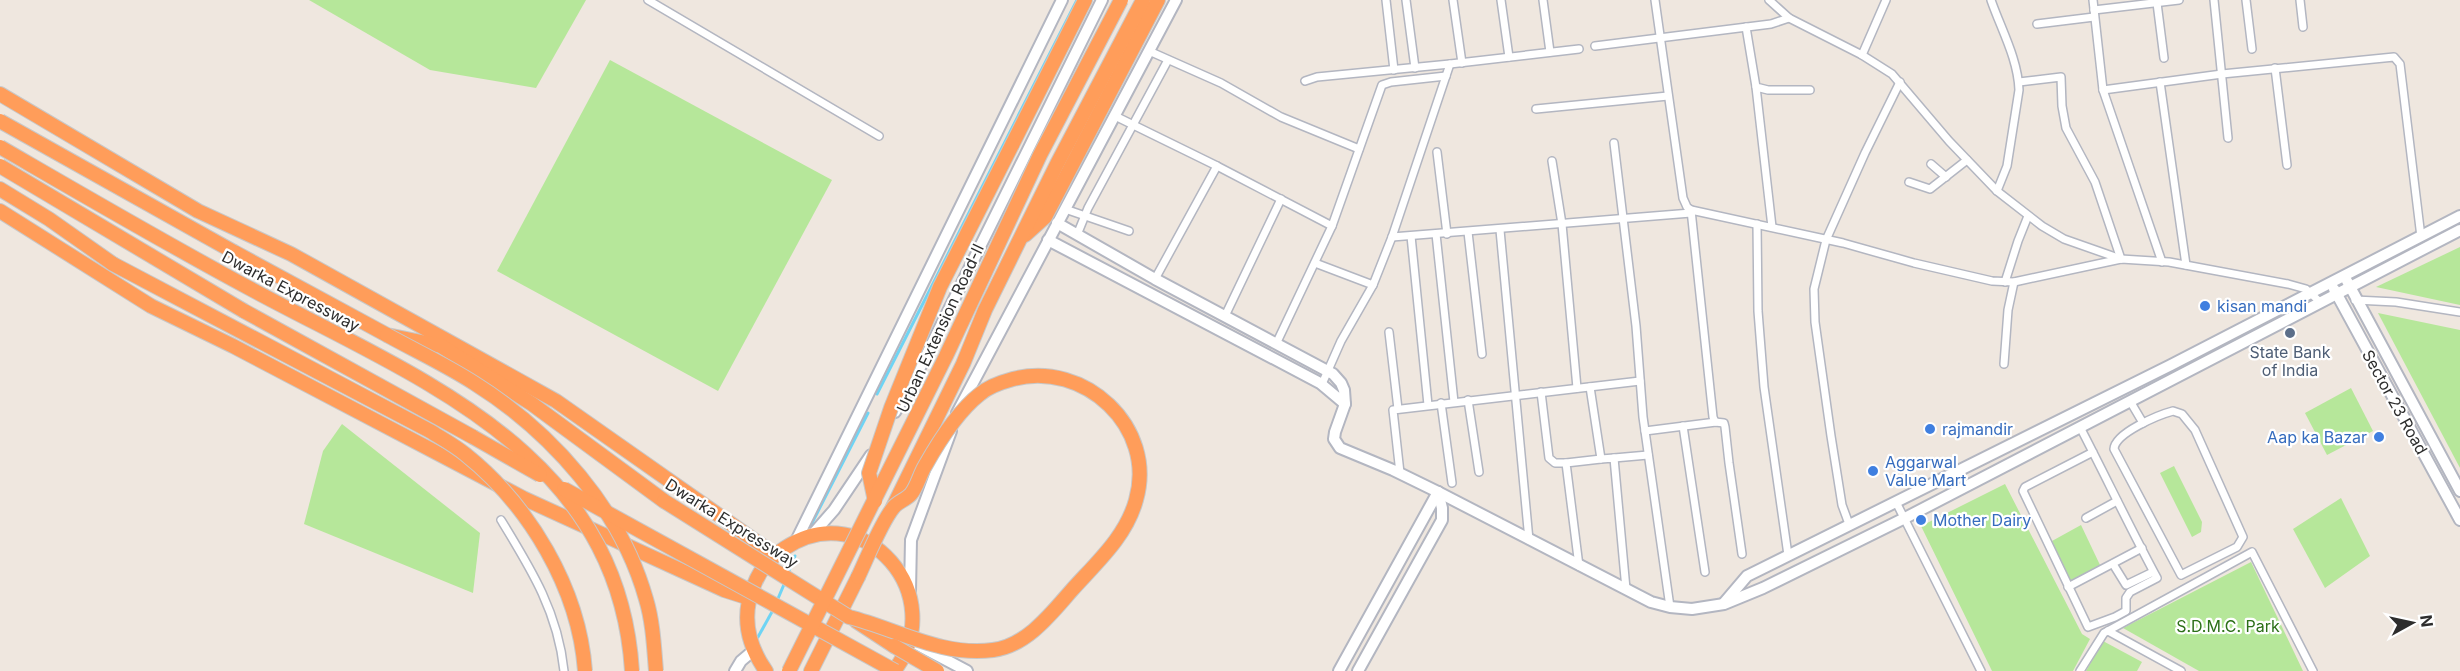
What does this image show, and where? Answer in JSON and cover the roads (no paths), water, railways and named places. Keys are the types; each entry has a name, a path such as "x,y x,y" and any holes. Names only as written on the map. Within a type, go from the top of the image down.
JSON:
{"highway":[{"path":"875,501 869,472 891,408 940,287 1085,0"},
{"name":"Urban Extension Road-II","path":"789,671 946,356 1040,155 1121,0"},
{"name":"Urban Extension Road-II","path":"811,671 963,364 985,310 1019,240 1143,0"},
{"path":"1019,240 1045,217 1158,0"},
{"path":"0,94 198,211 291,254 556,401 774,554"},
{"name":"Dwarka Expressway","path":"0,121 475,383 516,413 560,454 594,494 613,522 633,560 643,590 654,640 656,671"},
{"name":"Dwarka Expressway","path":"0,147 251,289 384,358 450,396 489,422 537,465 570,501 592,536 610,568 630,644 632,671"},
{"path":"0,166 65,203 195,284 356,374 894,671 902,660 910,641 914,617 910,594 900,572 885,554 868,543 850,536 830,533 812,535 774,554 758,574 748,598 746,618 749,638 755,654 766,671"},
{"path":"0,189 49,219 113,264 430,431 465,454 521,511 545,546 563,584 576,623 585,671"},
{"path":"0,211 151,306 306,384 411,441 567,519 724,590 748,598"},
{"name":"Dwarka Expressway","path":"387,335 441,346 469,363 532,404 664,501 938,671"},
{"path":"849,616 882,625 926,644 956,651 996,650 1020,640 1045,620 1120,536 1130,519 1137,498 1140,477 1138,453 1130,431 1118,413 1090,389 1057,377 1040,375 1022,377 1000,383 980,393 956,418 925,466 911,494 893,507"},
{"path":"820,671 823,648"},
{"path":"751,671 755,654"}],"street":[{"path":"648,0 879,136"},
{"path":"796,541 1062,0"},
{"path":"812,535 834,510 866,464 923,362 1102,0"},
{"path":"910,594 911,540 960,406 1176,0"},
{"path":"1386,0 1394,70"},
{"path":"1406,0 1416,68"},
{"path":"1453,0 1462,63"},
{"path":"1501,0 1509,57"},
{"path":"1544,0 1550,52"},
{"path":"1655,0 1683,198 1691,211 1701,317 1713,417 1716,422"},
{"path":"1770,0 1789,18 1877,63 1900,82 1967,160 1997,191 2028,216 2064,239 2121,259 2186,265 2277,281 2306,289 2320,302"},
{"path":"1862,55 1886,0"},
{"path":"1990,0 2014,61 2019,82 2017,111 2007,166 1997,191"},
{"path":"2093,0 2103,90 2162,262"},
{"path":"2037,24 2179,0"},
{"path":"2214,0 2228,138"},
{"path":"2246,0 2252,49"},
{"path":"2300,0 2303,27"},
{"path":"2157,3 2164,58"},
{"path":"1595,46 1778,23 1789,18"},
{"path":"1746,27 1756,87 1772,228"},
{"path":"1305,81 1317,77 1579,49"},
{"path":"1149,51 1221,83 1281,117 1359,149"},
{"path":"2103,90 2222,74 2390,56 2400,64 2421,237"},
{"path":"1077,235 1083,216 1168,60"},
{"path":"1322,384 1327,369 1373,285 1392,237 1450,64"},
{"path":"2275,68 2287,165"},
{"path":"1277,342 1332,226 1382,85 1446,76"},
{"path":"2019,82 2061,77 2061,106 2066,128 2095,182 2121,259"},
{"path":"1850,524 1842,506 1815,322 1814,289 1826,240 1900,82"},
{"path":"2160,82 2186,265"},
{"path":"1756,87 1768,90 1810,90"},
{"path":"1536,109 1668,96"},
{"path":"1115,116 1332,226"},
{"path":"1614,144 1645,431 1670,607"},
{"path":"1437,152 1447,234"},
{"path":"1909,182 1930,189 1967,160"},
{"path":"1552,161 1562,224 1577,388"},
{"path":"1931,164 1946,177"},
{"path":"1155,279 1217,166"},
{"path":"1225,316 1281,199"},
{"path":"1065,209 1129,231"},
{"path":"1392,237 1500,230 1691,211 1826,240 1978,279 2014,282 2121,259"},
{"path":"2006,282 2028,216"},
{"path":"1724,604 1747,576 2312,293 2460,216"},
{"path":"1057,224 1155,279 1327,369 1341,382 1345,404 1335,432 1336,444 1346,451 1400,473 1651,602 1692,609 1724,604 1763,588 1905,518 2460,230"},
{"path":"1757,224 1758,311 1764,387 1788,555"},
{"path":"1500,230 1529,540"},
{"path":"1468,232 1482,354"},
{"path":"1436,234 1454,402"},
{"path":"1411,236 1428,405"},
{"path":"1048,240 1322,384 1345,404"},
{"path":"1315,263 1373,285"},
{"name":"Sector 23 Road","path":"2344,276 2460,491"},
{"path":"2004,364 2007,310 2014,282"},
{"name":"Sector 23 Road","path":"2331,283 2460,520"},
{"path":"2355,300 2397,302 2460,312"},
{"path":"1389,332 1398,409"},
{"path":"1400,473 1393,410 1640,381"},
{"path":"1590,387 1601,459"},
{"path":"1541,392 1549,458 1556,463 1648,455"},
{"path":"1468,400 1479,472"},
{"path":"2130,401 2143,423"},
{"path":"1441,404 1452,483"},
{"path":"2172,411 2182,414 2189,420 2243,534 2243,539 2237,547 2184,575 2178,572 2114,449 2116,442 2122,436 2143,423 2172,411"},
{"path":"1645,431 1716,422 1724,423 1743,554"},
{"path":"1683,426 1706,572"},
{"path":"2080,427 2093,452 2117,501 2157,578 2130,592 2126,598 2126,611 2088,627 2023,491 2025,487 2093,452"},
{"path":"1614,458 1626,589"},
{"path":"1566,463 1579,566"},
{"path":"1339,671 1438,492"},
{"path":"1358,671 1442,519 1443,512 1438,492"},
{"path":"2086,518 2117,501"},
{"path":"1896,502 1981,671"},
{"path":"501,520 544,593 556,628 564,671"},
{"path":"2068,588 2142,548"},
{"path":"2080,671 2097,641 2108,631 2252,552 2313,671"},
{"path":"2113,564 2126,585 2154,572"},
{"path":"2108,631 2181,671"},
{"path":"910,641 967,671"},
{"path":"735,671 741,661 755,654"}],"waterway":[{"path":"877,394 1077,0"},
{"path":"811,525 868,413"},
{"path":"788,573 795,556"},
{"path":"777,601 785,582"},
{"path":"758,637 773,610"}],"place":[{"name":"kisan mandi","path":"2205,306"},
{"name":"State Bank of India","path":"2290,333"},
{"name":"rajmandir","path":"1930,429"},
{"name":"Aap ka Bazar","path":"2379,437"},
{"name":"Aggarwal Value Mart","path":"1873,471"},
{"name":"Mother Dairy","path":"1921,520"}],"park label":[{"name":"S.D.M.C. Park","path":"2228,626"}]}
